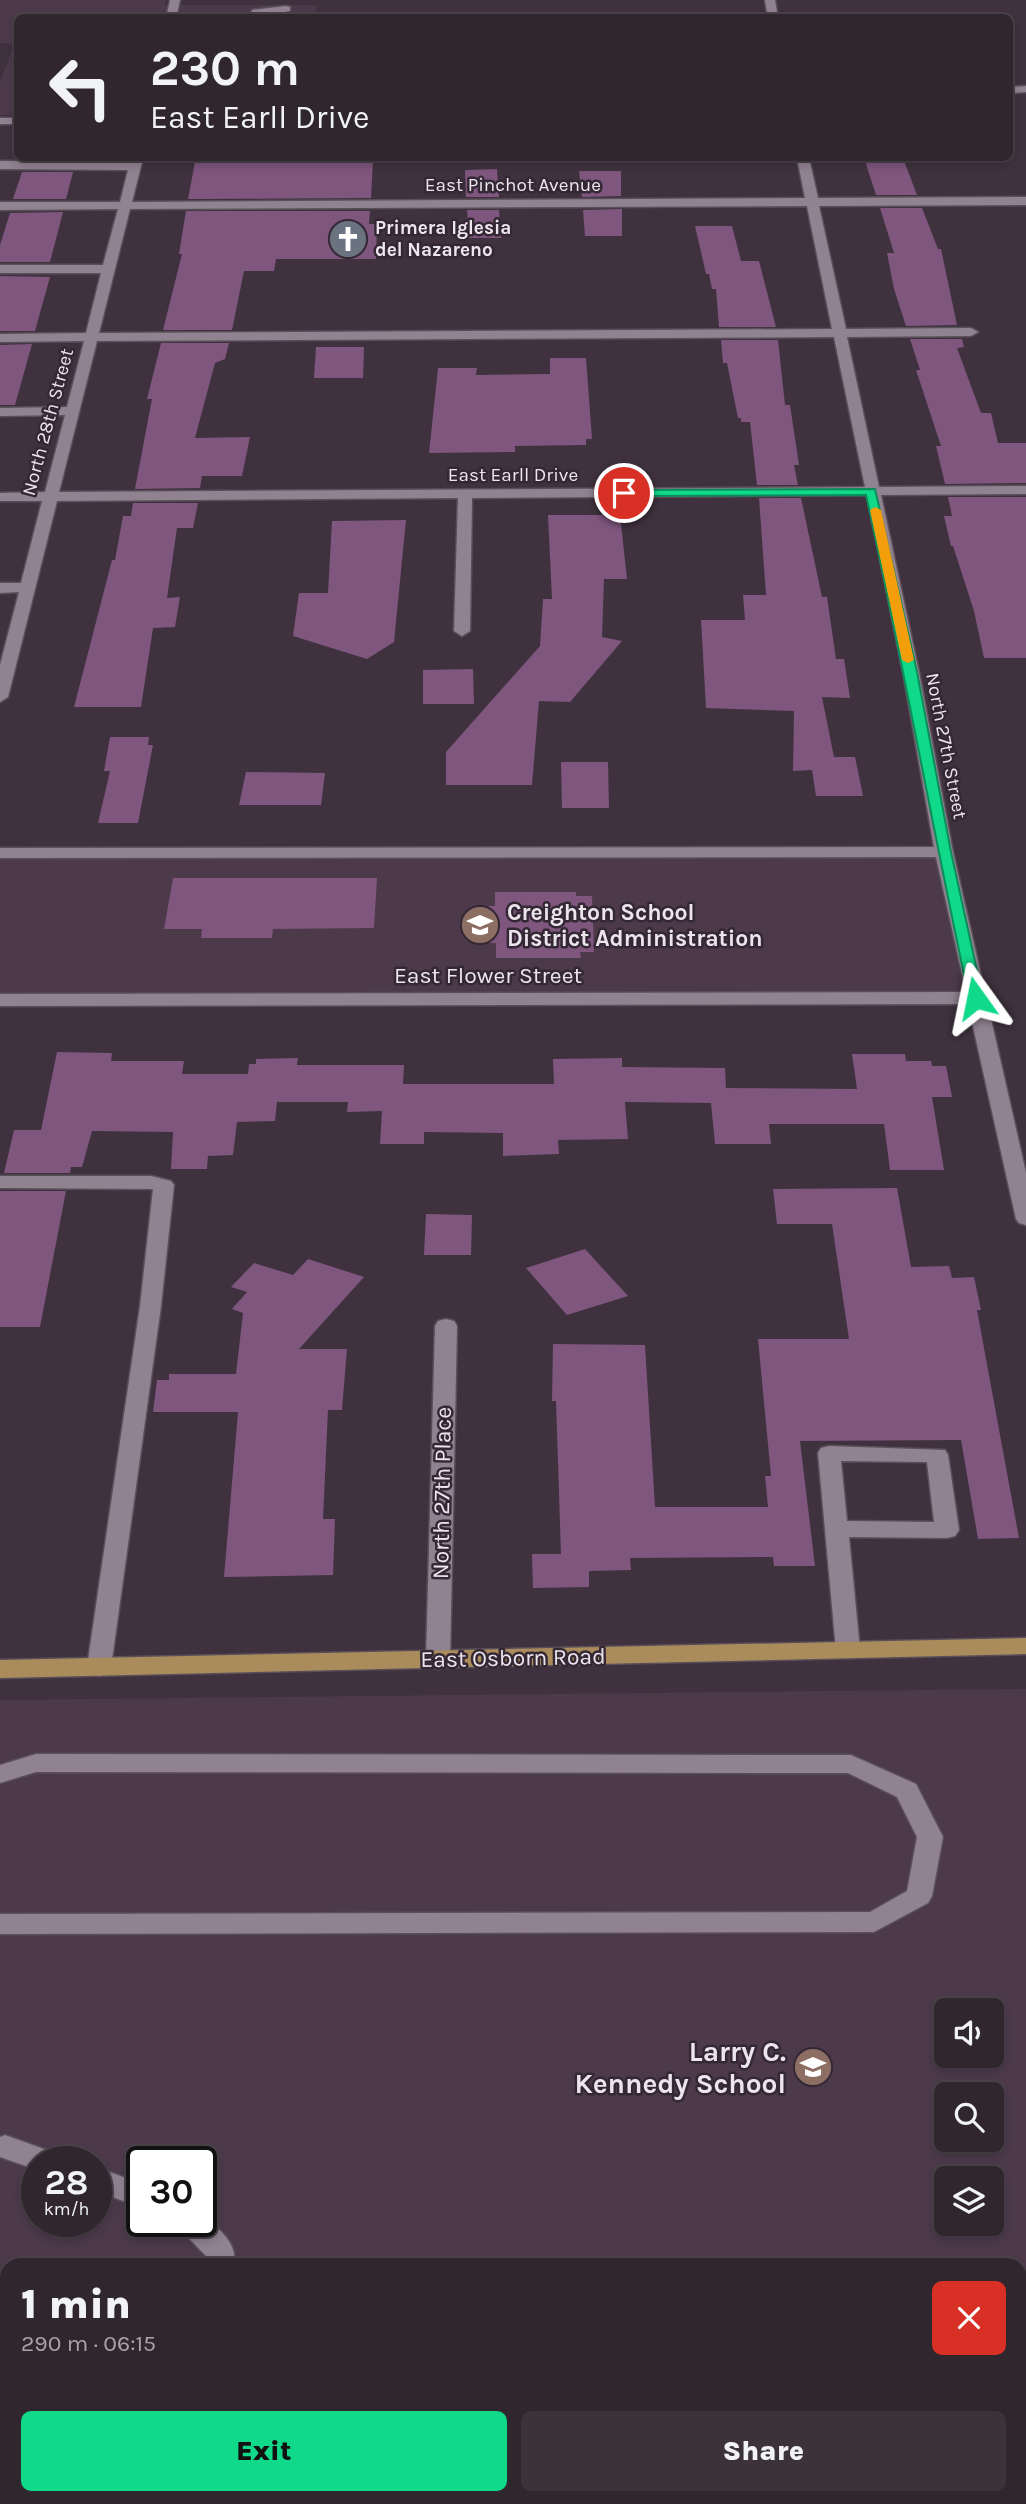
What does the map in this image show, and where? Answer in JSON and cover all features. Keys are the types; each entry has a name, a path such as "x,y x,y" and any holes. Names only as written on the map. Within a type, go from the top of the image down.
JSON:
{"main road":[{"name":"East Osborn Road","path":"0,1669 1026,1646"}],"street":[{"path":"256,14 286,9"},
{"name":"North 27th Street","path":"804,161 911,672 944,852 1026,1219"},
{"path":"0,165 135,162"},
{"name":"North 28th Street","path":"0,696 135,162"},
{"name":"East Pinchot Avenue","path":"0,206 1026,201"},
{"path":"0,269 107,269"},
{"path":"0,338 971,332"},
{"path":"0,412 70,411"},
{"name":"East Earll Drive","path":"0,497 1026,490"},
{"path":"462,631 465,495"},
{"path":"0,587 26,587"},
{"path":"0,853 944,852"},
{"name":"East Flower Street","path":"0,1000 976,998"},
{"path":"0,1182 151,1182 164,1185 141,1367 110,1561 99,1667"},
{"name":"North 27th Place","path":"438,1660 446,1326"},
{"path":"836,1529 947,1530 937,1455 829,1453 836,1529 848,1650"},
{"path":"0,1774 36,1763 851,1764 906,1791 930,1837 919,1896 874,1922 0,1924"},
{"path":"5,2147 21,2153"},
{"path":"206,2237 221,2252 220,2258"}],"shaded area":[{"path":"0,0 166,0 165,5 317,5 316,14 14,14 14,44 0,43"},
{"path":"14,44 14,115 0,115 0,82"},
{"name":"Creighton School District Administration","path":"944,852 976,998 0,1000 0,853"},
{"path":"1026,1689 1026,2258 0,2258 0,1700"}],"building":[{"path":"373,161 371,198 188,199 195,162"},
{"path":"865,161 904,161 917,195 876,195"},
{"path":"497,169 499,197 466,197 465,170"},
{"path":"579,171 621,171 621,196 582,197"},
{"path":"22,172 73,172 66,199 13,199"},
{"path":"880,208 922,208 938,249 941,249 957,325 906,326 894,289 887,253 894,253"},
{"path":"622,209 622,236 585,236 583,210"},
{"path":"467,210 499,210 501,238 469,238"},
{"path":"186,211 370,211 369,224 377,224 376,259 276,259 274,271 244,271 232,330 163,330 182,254 179,254"},
{"path":"63,212 50,262 0,262 0,245 10,213"},
{"path":"695,226 732,226 741,261 759,261 776,327 719,327 716,289 712,289 709,274 706,274"},
{"path":"0,276 50,277 35,331 0,331"},
{"path":"910,339 962,339 964,347 957,348 981,413 991,413 998,443 1026,443 1026,483 945,484 936,446 941,446 916,370 920,370"},
{"path":"721,340 778,340 785,405 790,405 799,465 794,465 798,485 757,485 750,422 741,422 741,418 738,418 727,363 723,363"},
{"path":"161,343 229,343 225,359 215,363 195,438 250,437 242,476 202,476 200,488 135,489 152,399 147,399"},
{"path":"32,344 15,405 0,405 0,345"},
{"path":"316,347 364,347 363,378 314,378"},
{"path":"550,358 586,358 592,439 586,439 586,445 515,446 515,452 429,453 438,368 477,368 476,375 550,374"},
{"path":"948,497 1026,497 1026,658 984,658 974,611 951,546 944,516 952,516"},
{"path":"759,498 801,498 822,597 827,597 836,659 844,659 850,698 822,697 834,757 855,757 863,796 816,796 812,770 793,771 794,711 706,708 701,620 745,620 743,595 766,595"},
{"path":"133,503 198,503 193,528 177,528 167,598 180,597 175,627 153,628 141,707 74,707 112,560 115,560 123,516 131,516"},
{"path":"548,515 620,515 627,579 604,579 602,637 622,641 570,702 539,701 532,785 446,785 446,752 540,646 543,599 552,599"},
{"path":"406,520 394,642 367,659 293,636 299,593 328,593 332,521"},
{"path":"473,669 474,704 423,704 423,670"},
{"path":"110,737 149,737 148,745 153,745 138,823 98,823 110,771 104,771"},
{"path":"561,762 608,762 609,808 562,808"},
{"path":"246,772 325,773 321,805 239,805"},
{"path":"173,878 377,878 374,928 273,929 272,938 201,938 202,929 164,929"},
{"path":"495,892 576,892 576,896 592,896 594,952 580,952 581,958 496,958 496,943 489,943 489,906 495,906"},
{"path":"57,1052 112,1053 111,1061 184,1061 182,1074 248,1074 249,1064 256,1064 256,1059 298,1058 297,1065 404,1065 403,1084 554,1084 553,1059 622,1058 622,1067 725,1068 726,1088 857,1089 852,1054 905,1054 906,1061 931,1061 932,1066 946,1066 952,1097 932,1097 944,1170 890,1170 884,1124 769,1124 771,1144 715,1144 711,1103 625,1102 628,1139 558,1140 559,1154 503,1156 503,1133 424,1132 424,1144 380,1144 382,1111 347,1112 348,1102 277,1102 275,1121 237,1122 233,1155 208,1156 207,1169 171,1169 173,1132 92,1131 82,1167 71,1167 70,1173 4,1173 14,1130 41,1130"},
{"path":"897,1188 911,1267 949,1266 952,1278 974,1277 981,1310 977,1310 1019,1538 978,1539 961,1440 800,1441 815,1566 774,1566 773,1557 630,1558 631,1570 589,1571 589,1587 533,1588 532,1554 561,1554 556,1401 552,1401 553,1344 645,1345 655,1507 768,1507 765,1476 771,1476 758,1339 849,1339 832,1224 777,1224 773,1189"},
{"path":"0,1191 66,1191 40,1327 0,1327"},
{"path":"426,1214 472,1215 471,1255 424,1255"},
{"path":"585,1249 628,1296 567,1315 526,1268"},
{"path":"308,1259 364,1277 299,1349 347,1349 342,1410 328,1410 323,1519 335,1519 333,1575 224,1577 238,1412 153,1412 157,1380 169,1380 169,1374 236,1374 243,1313 232,1309 247,1292 231,1287 254,1263 293,1275"}],"slow traffic":[{"path":"875,510 908,660"}],"place":[{"name":"Primera Iglesia del Nazareno","path":"348,239"},
{"name":"Creighton School District Administration","path":"480,925"},
{"name":"Larry C. Kennedy School","path":"813,2067"}],"route":[{"path":"624,493 871,491 911,672 944,852 976,998"}]}
